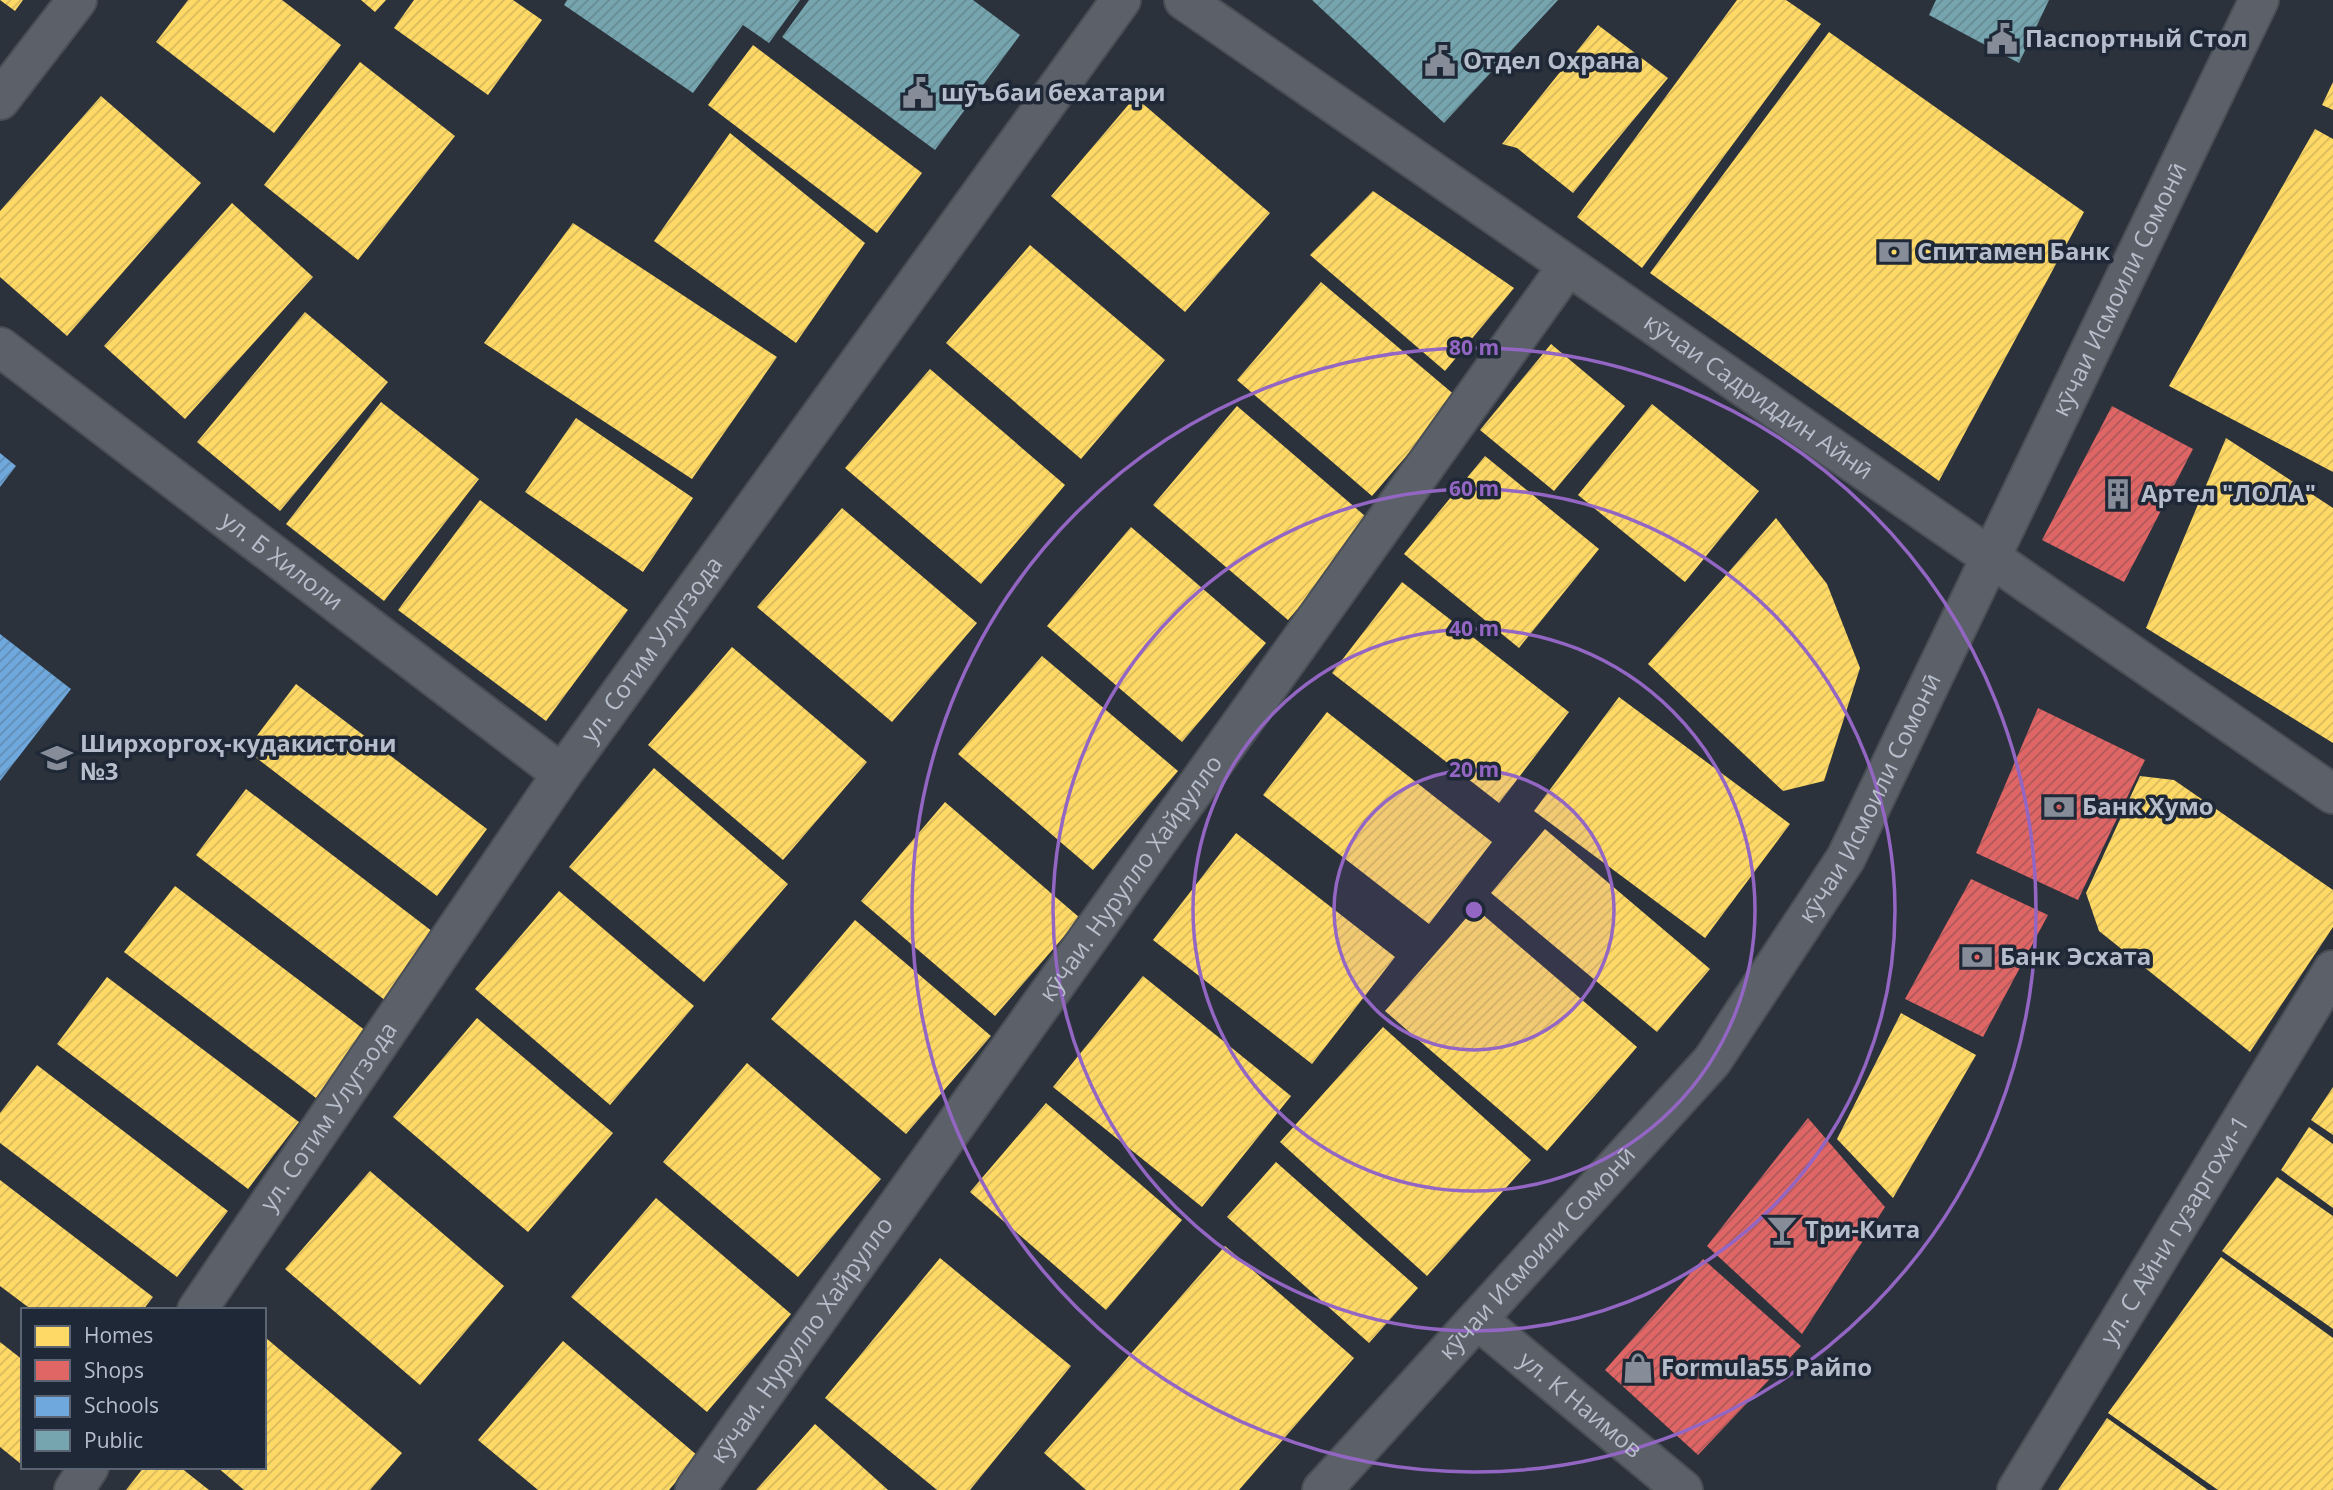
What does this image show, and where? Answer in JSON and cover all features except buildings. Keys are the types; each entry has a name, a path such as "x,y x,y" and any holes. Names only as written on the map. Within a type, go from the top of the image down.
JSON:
{"street":[{"path":"0,100 78,0"},
{"name":"ул. Сотим Улугзода","path":"198,1308 562,774 1121,0"},
{"name":"кӯчаи Садриддин Айнӣ","path":"1184,0 2333,794"},
{"name":"кӯчаи Исмоили Сомонӣ","path":"1322,1490 1712,1061 1846,858 2259,0"},
{"name":"кӯчаи. Нурулло Хайрулло","path":"695,1490 1567,267"},
{"name":"ул. Б Хилоли","path":"0,346 562,774"},
{"name":"ул. С Айни гузаргохи-1","path":"2017,1490 2333,970"},
{"name":"ул. К Наимов","path":"1478,1320 1683,1490"},
{"path":"74,1490 88,1469"}],"place":[{"name":"Паспортный Стол","path":"2002,39"},
{"name":"Отдел Охрана","path":"1440,61"},
{"name":"шӯъбаи бехатари","path":"918,93"},
{"name":"Спитамен Банк","path":"1894,252"},
{"name":"Артел \"ЛОЛА\"","path":"2118,494"},
{"name":"Ширхоргоҳ-кудакистони №3","path":"57,758"},
{"name":"Банк Хумо","path":"2059,807"},
{"name":"Банк Эсхата","path":"1977,957"},
{"name":"Три-Кита","path":"1782,1230"},
{"name":"Formula55 Райпо","path":"1638,1368"}]}
